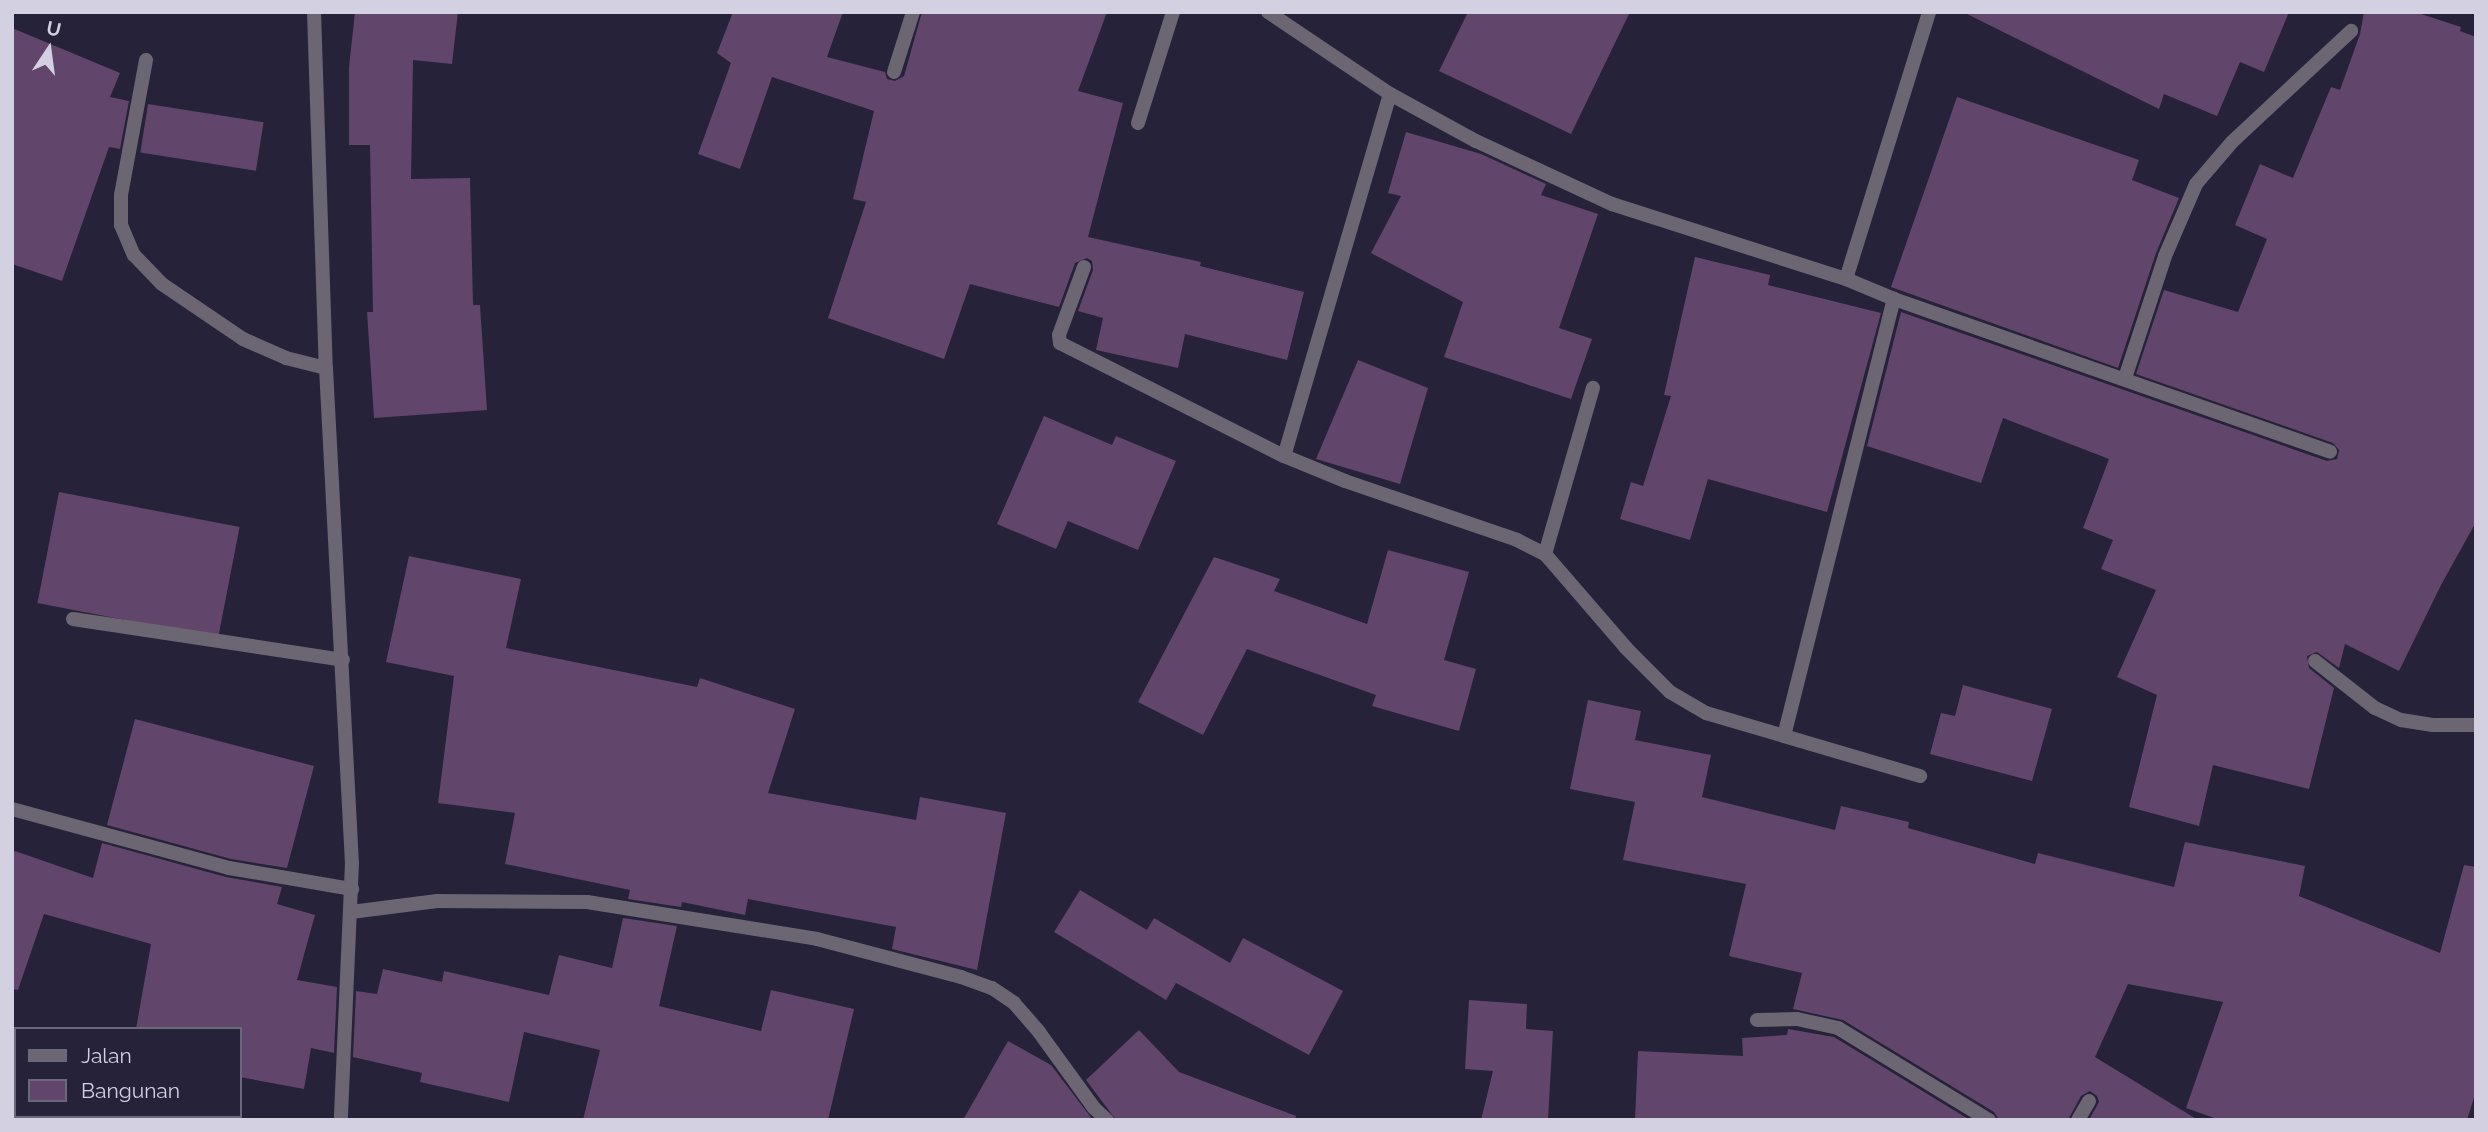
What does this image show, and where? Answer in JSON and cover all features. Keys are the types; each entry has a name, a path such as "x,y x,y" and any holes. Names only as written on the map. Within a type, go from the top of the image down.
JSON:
{"street":[{"path":"314,12 326,368 343,660 352,889 341,1120"},
{"path":"894,72 913,12"},
{"path":"1138,123 1173,12"},
{"path":"1268,12 1390,94 1476,141 1612,204 1846,279 1894,299 2330,452"},
{"path":"1846,279 1929,12"},
{"path":"2125,378 2165,256 2196,184 2232,142 2351,31"},
{"path":"146,60 121,195 121,225 134,255 162,284 243,339 286,358 326,368"},
{"path":"1284,456 1390,94"},
{"path":"1084,267 1059,335 1060,343 1284,456 1345,481 1517,540 1545,554 1626,648 1670,692 1706,713 1920,776"},
{"path":"1784,736 1894,299"},
{"path":"1545,554 1593,388"},
{"path":"73,620 343,660"},
{"path":"2315,661 2375,708 2401,720 2433,726 2476,725"},
{"path":"12,809 229,868 352,889"},
{"path":"351,912 437,901 587,902 817,939 961,977 992,988 1014,1003 1039,1032 1094,1108 1108,1120"},
{"path":"1757,1020 1797,1019 1838,1028 1989,1120"},
{"path":"2078,1120 2089,1101"}],"building":[{"path":"355,12 458,12 452,64 413,60 411,179 470,178 473,305 480,305 487,410 374,418 367,312 373,312 370,145 349,145 349,67"},
{"path":"733,12 843,12 827,57 885,72 887,79 895,81 904,76 922,12 1107,12 1078,91 1123,103 1088,237 1201,262 1200,266 1304,292 1287,360 1185,334 1178,368 1096,350 1103,318 1078,311 1093,270 1092,261 1087,258 1075,263 1059,307 970,284 944,359 828,318 866,202 853,199 874,111 772,77 740,169 698,154 731,63 717,53"},
{"path":"1468,12 1630,12 1571,134 1439,71"},
{"path":"1963,12 2289,12 2264,72 2240,62 2217,116 2164,94 2159,109"},
{"path":"2364,12 2415,12 2461,27 2460,31 2476,37 2476,522 2441,585 2399,671 2345,644 2339,668 2317,652 2307,656 2309,668 2334,688 2309,789 2213,765 2199,826 2129,807 2157,695 2117,677 2156,590 2101,569 2113,540 2083,528 2109,459 2003,418 1981,483 1867,446 1901,312 2327,461 2337,459 2339,450 2333,443 2136,374 2164,290 2238,312 2267,239 2235,225 2260,164 2293,178 2331,87 2340,90 2360,34"},
{"path":"12,28 120,73 110,97 129,101 120,149 109,147 62,281 12,264"},
{"path":"1957,97 2139,160 2132,180 2179,198 2156,253 2118,368 1891,287"},
{"path":"148,104 264,122 256,171 140,152"},
{"path":"1406,132 1481,154 1546,184 1541,195 1598,214 1559,328 1592,339 1571,399 1444,357 1463,302 1371,253 1401,196 1388,193"},
{"path":"1695,257 1770,275 1768,285 1881,313 1827,512 1708,479 1690,540 1620,519 1631,482 1643,486 1671,396 1664,395"},
{"path":"1358,360 1428,388 1400,484 1316,459"},
{"path":"1044,416 1112,445 1116,436 1176,461 1138,550 1068,521 1056,549 997,524"},
{"path":"59,492 240,527 218,638 37,603"},
{"path":"1388,550 1469,572 1444,660 1476,669 1459,731 1372,706 1376,695 1247,649 1203,735 1138,702 1214,557 1280,579 1274,591 1367,624"},
{"path":"409,556 521,579 506,648 697,687 700,678 795,709 768,793 916,820 920,797 1006,813 977,970 892,949 896,927 748,899 745,915 682,902 681,907 628,899 630,890 505,864 515,813 438,803 454,676 386,662"},
{"path":"1963,685 2052,709 2032,781 1930,754 1941,713 1955,716"},
{"path":"1588,700 1641,711 1635,740 1711,755 1702,797 1835,830 1841,806 1909,822 1908,828 2035,864 2038,853 2174,887 2185,842 2305,866 2299,896 2440,953 2464,865 2476,867 2476,1091 2467,1120 2220,1120 2186,1108 2223,1002 2128,984 2095,1057 2198,1120 2089,1120 2099,1102 2097,1096 2090,1091 2081,1096 2068,1120 1999,1120 1994,1112 1843,1020 1793,1009 1802,973 1729,956 1746,884 1623,860 1635,802 1570,789"},
{"path":"135,719 314,766 287,868 231,859 107,825"},
{"path":"102,843 226,877 282,887 277,904 315,915 297,980 337,987 334,1053 311,1048 304,1089 242,1077 242,1027 136,1027 151,944 44,914 18,990 12,989 12,850 93,878"},
{"path":"1080,890 1147,930 1154,918 1230,963 1243,938 1343,991 1309,1055 1176,983 1166,1000 1054,932"},
{"path":"623,918 677,926 659,1006 761,1031 771,990 854,1009 828,1120 583,1120 600,1050 524,1032 509,1102 420,1082 422,1073 353,1057 356,991 377,994 383,969 442,982 444,971 549,995 559,955 612,968"},
{"path":"1469,1000 1527,1004 1526,1029 1553,1031 1548,1120 1481,1120 1493,1071 1465,1069"},
{"path":"1788,1029 1834,1037 1970,1120 1635,1120 1638,1051 1743,1056 1742,1038 1787,1035"},
{"path":"1139,1030 1179,1072 1296,1116 1295,1120 1116,1120 1086,1080"},
{"path":"1008,1041 1051,1065 1093,1120 963,1120"}]}
